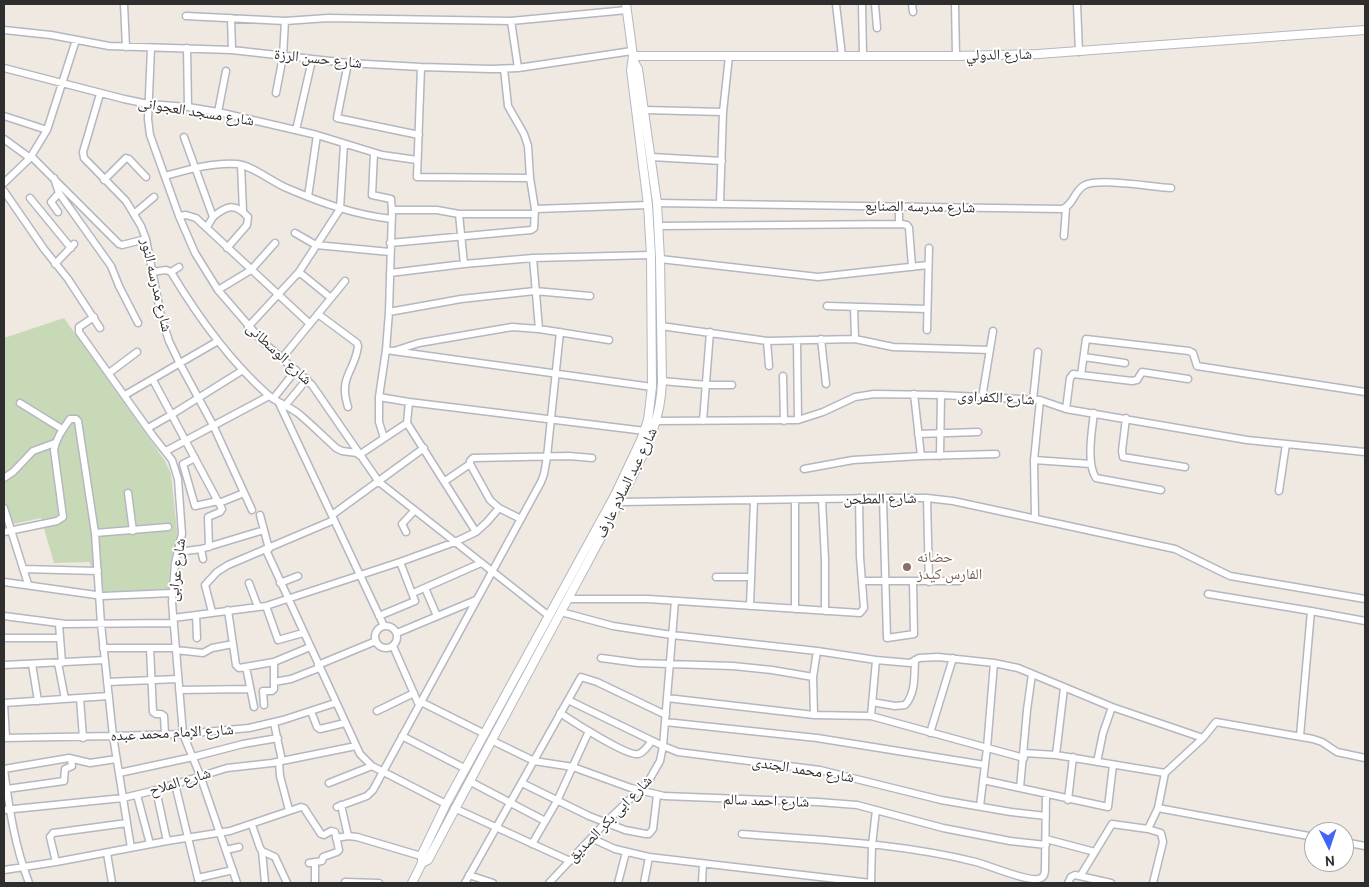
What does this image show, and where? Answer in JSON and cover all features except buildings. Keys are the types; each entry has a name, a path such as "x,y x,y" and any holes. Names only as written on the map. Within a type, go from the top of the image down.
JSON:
{"street":[{"path":"124,4 126,47"},
{"path":"836,4 842,56"},
{"path":"862,4 863,56"},
{"path":"875,4 877,28"},
{"path":"912,4 913,12"},
{"path":"955,4 956,56"},
{"path":"1076,4 1079,52"},
{"path":"186,16 286,21 328,18 510,21 626,7"},
{"name":"شارع عبد السلام عارف","path":"412,883 446,804 466,769 488,737 561,612 649,443 657,421 662,381 658,226 652,204 631,70 632,56 626,7"},
{"path":"231,18 232,50"},
{"path":"276,93 284,56 286,21"},
{"path":"510,21 518,68"},
{"name":"شارع حسن الرزة","path":"4,30 38,33 109,46 232,50 348,64 504,69 632,56"},
{"name":"شارع الدولي","path":"632,56 956,56 1079,52 1365,30"},
{"path":"4,183 30,157 47,130 76,40"},
{"name":"شارع الوسطانى","path":"151,48 148,104 150,135 179,216 195,253 218,290 248,327 318,392 378,482 549,616"},
{"path":"187,48 188,107"},
{"name":"شارع عبد السلام عارف","path":"422,859 428,860 469,781 488,737 549,616 619,499 645,430 650,409 652,387 651,157 638,66 632,56"},
{"path":"720,203 723,112 729,56"},
{"path":"296,130 312,60"},
{"path":"348,64 337,118 419,135"},
{"path":"421,67 416,175 419,178 530,178"},
{"name":"شارع مسجد العجوانى","path":"4,68 100,94 148,104 188,107 218,112 317,135 374,153 417,160"},
{"path":"390,243 532,230 534,228 534,211 526,140 508,106 504,69"},
{"path":"218,112 226,71"},
{"name":"شارع مدرسه النور","path":"100,94 83,155 86,161 126,201 135,213 146,240 161,316 180,364 213,426 252,510"},
{"path":"645,110 723,112"},
{"path":"4,116 47,130"},
{"path":"308,197 317,135"},
{"path":"184,137 213,216"},
{"path":"4,139 30,157 54,178 119,244 146,240"},
{"path":"248,327 299,272 340,209 344,144"},
{"path":"374,153 372,195 391,199 392,210 389,351 379,396 379,422 384,438"},
{"path":"651,157 722,161"},
{"path":"104,180 126,158 129,158 146,177"},
{"path":"165,176 195,168 229,164 241,165 287,188 340,209 371,217 392,219"},
{"path":"241,165 243,211"},
{"path":"54,178 59,194 104,255 138,322"},
{"path":"1064,236 1066,208 1076,191 1081,187 1094,182 1171,188"},
{"path":"4,191 55,264 68,279 100,328"},
{"path":"58,212 50,202 59,194"},
{"path":"135,213 154,197"},
{"path":"30,198 72,246 55,264"},
{"name":"شارع مدرسه الصنايع","path":"392,210 437,210 458,214 652,204 720,203 1066,208"},
{"path":"899,207 899,224"},
{"path":"207,228 213,216 226,208 237,208 243,211 248,218 247,225 227,248"},
{"path":"458,214 464,264"},
{"path":"179,216 192,216 207,228 310,324"},
{"path":"658,226 907,225 909,228 912,267"},
{"path":"295,233 316,245 390,252"},
{"path":"218,290 251,270 275,243"},
{"path":"927,330 929,248"},
{"path":"390,273 533,258 651,255"},
{"path":"533,258 539,329"},
{"path":"660,259 818,278 928,265"},
{"path":"171,272 179,267"},
{"path":"152,272 166,270 171,272 218,342 243,370 284,408 299,414 336,448 358,454 407,423"},
{"path":"299,272 331,298"},
{"path":"282,358 345,281"},
{"path":"389,312 461,299 535,291 590,296"},
{"path":"827,306 928,309"},
{"path":"854,307 855,339"},
{"path":"318,314 357,343 358,346 345,381 344,390 348,407"},
{"name":"شارع عرابى","path":"94,317 79,327 78,331 166,451 172,460 178,479 182,534 172,593 183,734 200,776 237,883"},
{"path":"661,326 768,341 855,339 894,347 990,350"},
{"path":"389,351 419,343 512,327 539,329 609,340"},
{"path":"982,398 993,331"},
{"path":"348,836 339,806 371,793 544,474 560,332"},
{"path":"703,422 710,332"},
{"path":"822,339 826,384"},
{"path":"1081,375 1086,339 1189,351 1193,353 1197,366 1365,392"},
{"path":"768,341 769,366"},
{"path":"796,341 798,420"},
{"path":"125,395 218,342"},
{"path":"389,351 652,387"},
{"path":"109,373 137,352"},
{"path":"1035,517 1034,460 1038,352"},
{"path":"1084,357 1125,363"},
{"path":"148,428 243,370"},
{"path":"166,451 213,426 274,399 296,370"},
{"path":"1066,409 1071,376 1073,374 1135,381 1142,372 1188,379"},
{"path":"783,376 784,421"},
{"path":"284,408 306,379"},
{"path":"153,380 222,511 208,518 209,547"},
{"path":"662,381 732,385"},
{"name":"شارع الكفراوى","path":"657,421 798,420 823,412 846,400 864,394 941,395 1036,400 1066,409 1247,440 1365,452"},
{"path":"914,394 921,456"},
{"path":"940,456 941,395"},
{"path":"379,396 409,402 645,430"},
{"path":"409,402 407,423 476,532"},
{"path":"20,403 62,429"},
{"path":"284,408 384,626"},
{"path":"1094,414 1091,464 1093,474 1098,479 1161,490"},
{"path":"1126,418 1123,457 1185,467"},
{"path":"7,531 57,521 63,517 54,457 55,443 70,419 76,419 78,421 95,533 103,648 113,736 131,848"},
{"path":"918,434 978,432"},
{"path":"4,478 13,472 33,451 55,443"},
{"path":"1279,491 1286,444"},
{"path":"212,612 205,588 210,580 228,566 267,550 333,518 424,448"},
{"path":"804,469 853,460 996,454"},
{"path":"444,481 470,464 473,458 547,456 592,458"},
{"path":"195,458 183,464 196,506 218,502 244,493"},
{"path":"1034,460 1091,464"},
{"path":"470,464 490,500 499,508 521,519"},
{"path":"128,493 133,531"},
{"path":"568,599 675,600 857,614 863,611 864,608 859,498"},
{"path":"883,498 886,636 888,638 914,634 913,581"},
{"path":"927,498 929,582"},
{"name":"شارع المطحن","path":"619,499 822,500 927,498 964,502 1175,549 1230,576 1365,599"},
{"path":"750,606 754,500"},
{"path":"795,500 796,608"},
{"path":"822,500 825,611"},
{"path":"4,508 7,531 28,584"},
{"path":"4,616 59,624 101,624 173,620 212,612 266,606 455,542 476,532 488,522 499,508"},
{"path":"406,532 402,524 414,511"},
{"path":"260,516 267,550 280,583 364,760 383,772 446,804"},
{"path":"95,533 168,527"},
{"path":"178,552 209,547 264,530"},
{"path":"201,549 202,558"},
{"path":"380,616 413,602 416,598 400,562"},
{"path":"414,593 481,563"},
{"path":"23,569 98,571"},
{"path":"280,583 298,576"},
{"path":"716,577 751,577"},
{"path":"862,581 959,581"},
{"path":"4,582 28,584 99,596 172,593"},
{"path":"249,583 258,607"},
{"path":"425,588 437,616"},
{"path":"1208,594 1365,621"},
{"path":"397,633 476,600"},
{"name":"شارع ابى بكر الصديق","path":"549,883 639,790 655,772 660,761 663,746 675,600"},
{"path":"266,606 278,640 282,641 303,633"},
{"path":"228,610 237,667 246,668 274,662 310,647"},
{"path":"1300,736 1311,611"},
{"path":"561,612 613,626 672,635 817,651 876,660 910,663 923,658 953,658 994,663 1018,668 1112,707 1203,738"},
{"path":"196,615 197,638"},
{"path":"59,624 60,663 65,699"},
{"path":"384,626 393,628 397,633 397,640 393,646 383,648 376,642 376,633 379,628 384,626"},
{"path":"4,638 60,638"},
{"path":"274,682 296,677 376,642"},
{"path":"103,648 176,649 203,653 214,647 233,644"},
{"path":"393,646 420,704"},
{"path":"150,648 153,712 164,716 165,734"},
{"path":"814,715 813,677 817,651"},
{"path":"601,658 638,663 733,666 813,677"},
{"path":"930,733 953,658"},
{"path":"4,665 105,660"},
{"path":"871,716 876,660"},
{"path":"872,702 895,706 905,705 913,690 914,660"},
{"path":"264,705 263,692 273,690 274,662"},
{"path":"980,806 994,663"},
{"path":"32,664 38,701"},
{"path":"246,668 254,707"},
{"path":"1020,788 1024,756 1026,710 1032,674"},
{"path":"465,883 581,677 597,682 665,718 826,740 985,765"},
{"path":"107,682 178,679"},
{"path":"179,690 250,688"},
{"path":"1056,754 1064,688"},
{"path":"377,711 414,694"},
{"path":"5,738 4,703 109,696"},
{"path":"80,698 83,738"},
{"path":"667,698 814,715 871,716 987,748 1024,756 1056,754 1165,773"},
{"name":"شارع محمد الجندى","path":"568,700 663,746 687,753 820,770 941,800 1046,816"},
{"name":"شارع الإمام محمد عبده","path":"5,738 83,738 183,734 249,728 274,723 336,703"},
{"name":"شارع احمد سالم","path":"420,704 534,761 574,767 658,795 679,798 857,805 942,828 976,835 1061,842 1095,852"},
{"path":"1097,762 1112,707"},
{"path":"311,711 317,727 345,723"},
{"path":"560,714 633,754 641,753 652,741"},
{"path":"1148,829 1158,808 1165,773 1203,738 1216,722 1300,736 1322,742 1337,752 1365,758"},
{"path":"274,723 281,762 280,776 289,810"},
{"path":"532,844 557,801 589,731"},
{"path":"402,736 466,769"},
{"path":"119,773 193,758 243,744 278,738"},
{"name":"شارع الملاح","path":"7,809 123,798 156,790 226,768 281,762 356,746"},
{"path":"1068,800 1073,757"},
{"path":"29,883 7,809 4,769 71,759 90,762 116,759"},
{"path":"7,789 64,781 65,769 72,766 71,759"},
{"path":"983,780 1068,800 1108,807 1113,765"},
{"path":"328,783 372,766"},
{"path":"469,781 545,821"},
{"path":"522,783 557,801 625,830 649,834 653,829 658,795"},
{"path":"175,784 199,881 233,870"},
{"path":"156,790 167,841"},
{"path":"742,834 872,845 929,852 978,862 1035,880 1041,879 1044,875 1046,794"},
{"path":"137,795 150,844"},
{"path":"4,870 220,833 252,825 301,807 304,808 321,834 324,835 333,831 336,838 338,851 323,856 322,861 312,863 315,883"},
{"path":"454,808 570,861"},
{"path":"1158,808 1304,835"},
{"path":"591,838 626,852 649,857 820,880 871,883 872,845 876,810"},
{"path":"56,862 50,837 53,833 127,823"},
{"path":"1081,875 1112,824 1148,829 1161,833 1163,837 1153,883"},
{"path":"252,825 262,851 266,883"},
{"path":"336,838 348,836 388,845 422,859"},
{"path":"226,850 239,847"},
{"path":"262,851 274,857 287,883"},
{"path":"618,883 626,852"},
{"path":"107,853 112,883"},
{"path":"644,883 649,857"},
{"path":"702,883 703,864"},
{"path":"470,875 493,883"},
{"path":"1068,883 1071,877 1075,875 1111,883"},
{"path":"345,882 379,883"}],"green space":[{"path":"64,318 165,461 171,474 178,540 170,563 169,589 104,592 89,562 54,563 41,518 4,526 4,338"}],"place":[{"name":"حضانه الفارس كيدز","path":"907,567"}]}
